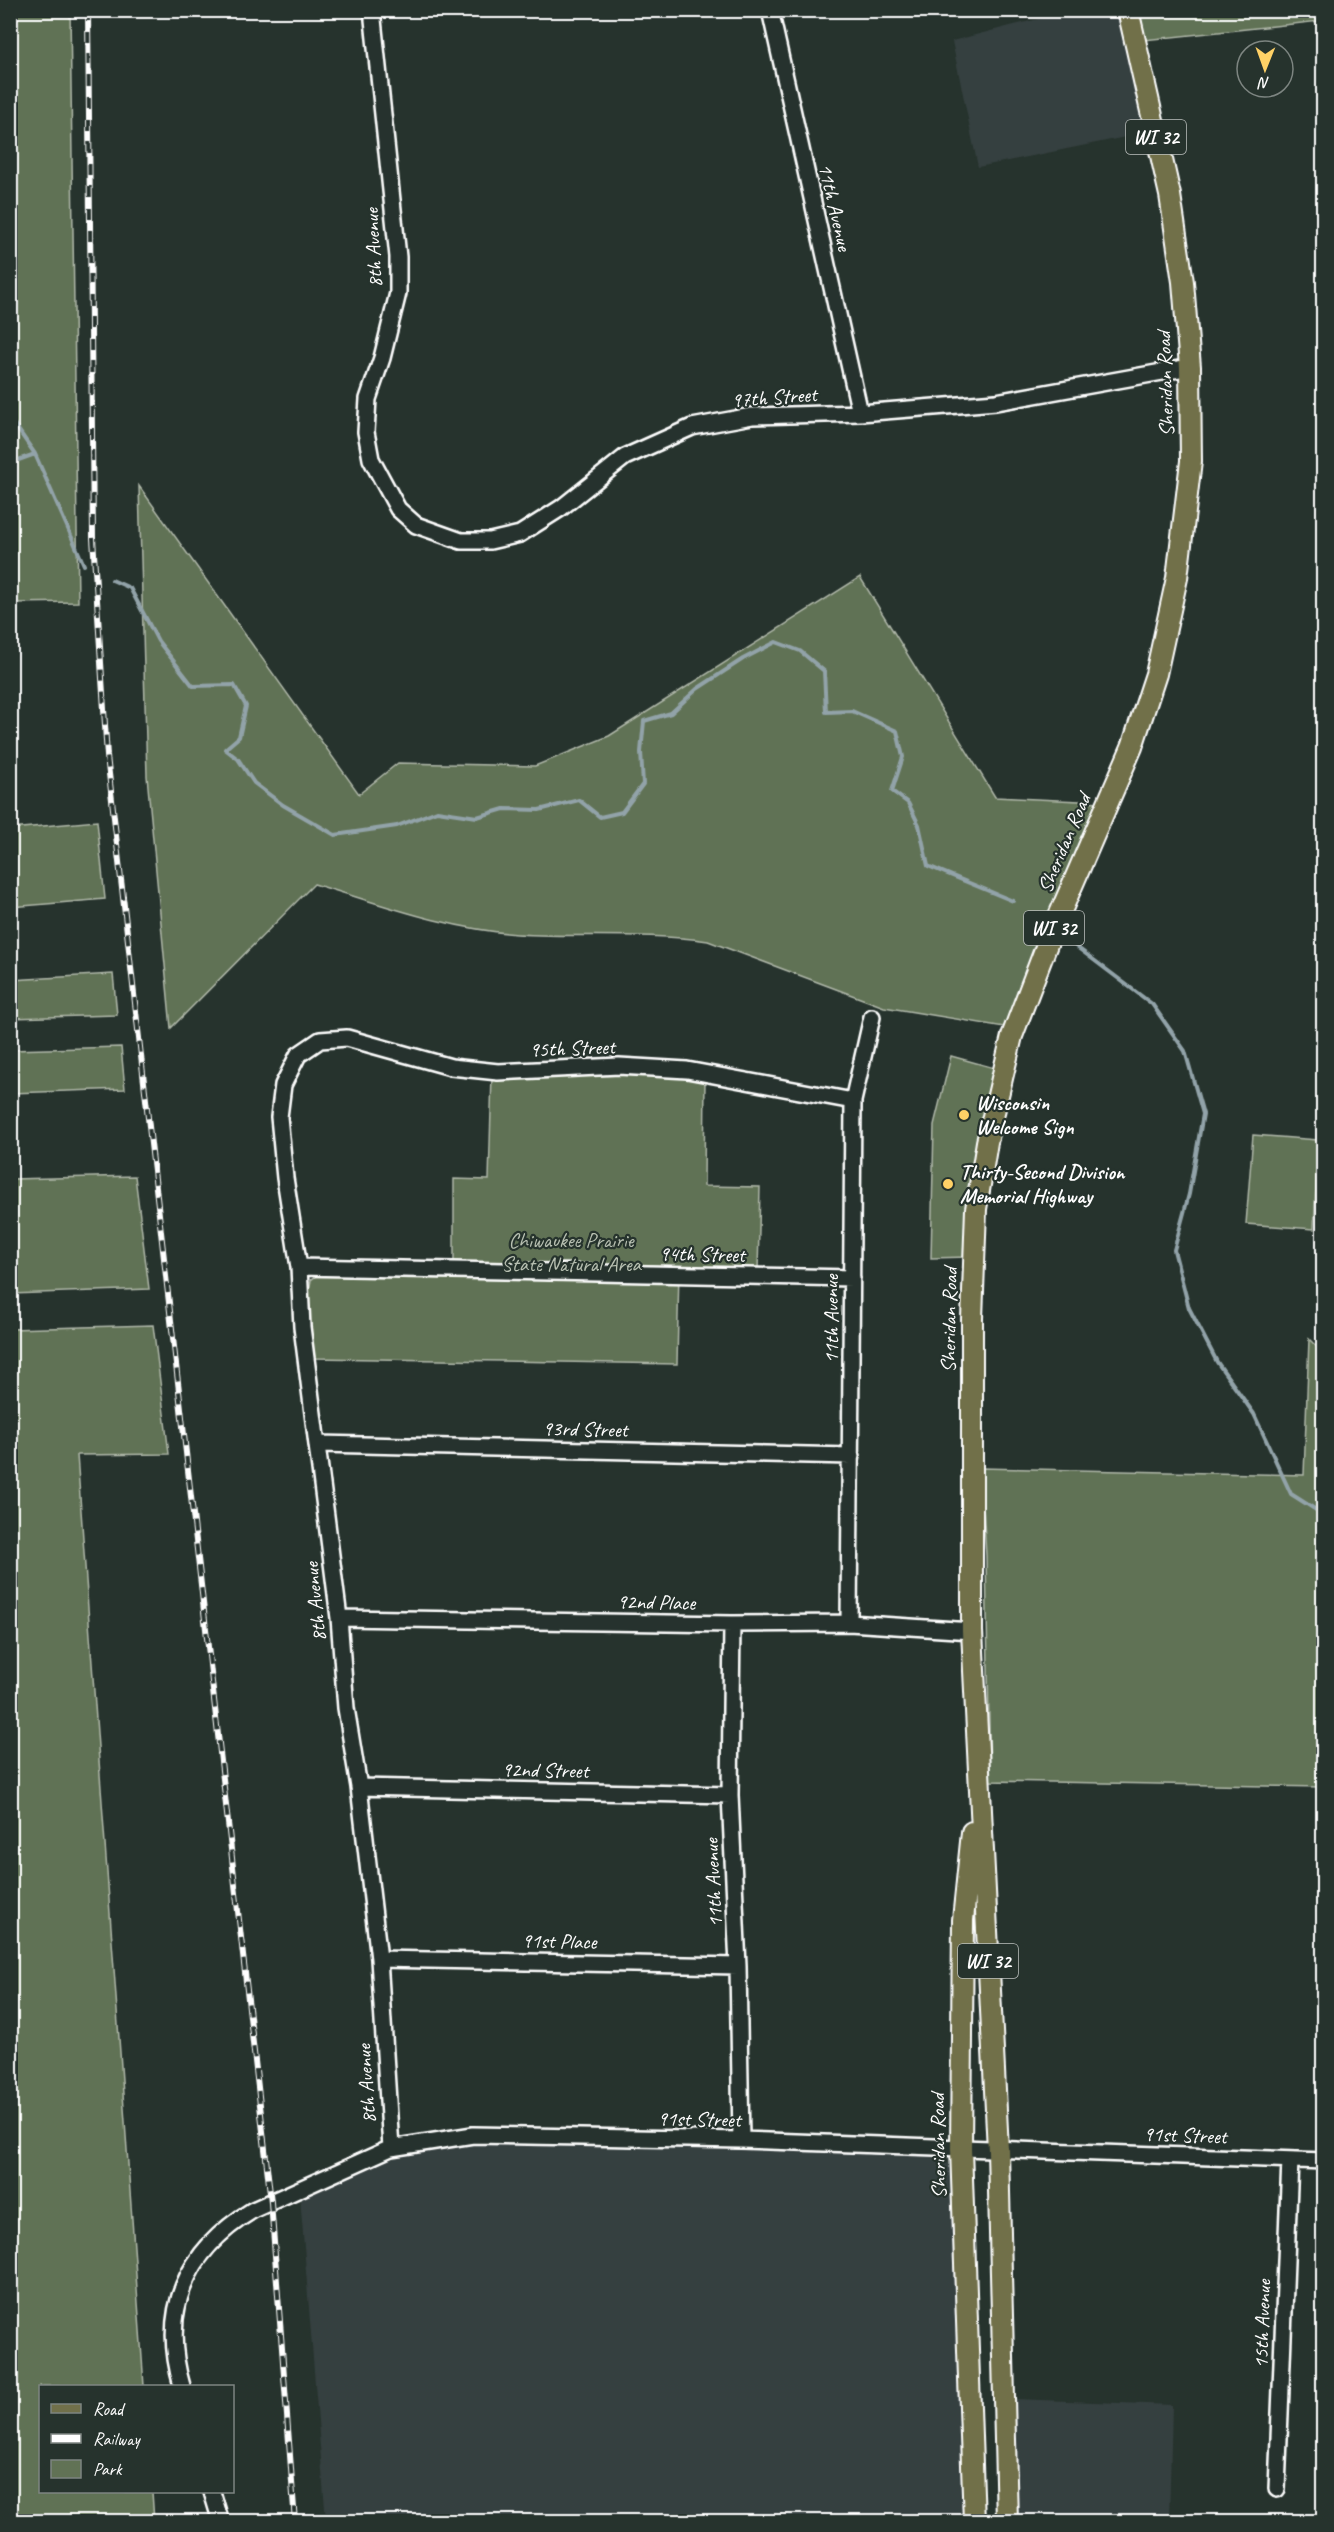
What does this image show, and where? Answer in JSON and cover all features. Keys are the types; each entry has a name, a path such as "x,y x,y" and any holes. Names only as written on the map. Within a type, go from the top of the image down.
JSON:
{"main road":[{"name":"Sheridan Road","path":"1007,2522 998,2150 972,1631 972,1319 976,1209 987,1142 1012,1036 1049,939 1132,747 1156,674 1177,578 1191,460 1190,367 1182,264 1170,195 1128,10"},
{"name":"Sheridan Road","path":"974,2522 961,2149 963,1920 979,1771"}],"street":[{"name":"8th Avenue","path":"372,10 398,257 398,293 382,358 368,399 366,432 371,459 398,510"},
{"name":"11th Avenue","path":"770,10 860,412"},
{"name":"97th Street","path":"398,510 416,525 435,533 461,541 490,541 520,534 561,508 625,458 692,427 752,416 860,412 996,402 1190,367"},
{"name":"11th Avenue","path":"849,1623 853,1101 872,1017"},
{"name":"95th Street","path":"298,1055 320,1040 347,1038 451,1067 498,1072 619,1066 687,1070 853,1101"},
{"name":"8th Avenue","path":"298,1055 283,1085 279,1117 285,1178 299,1268 303,1327 339,1618 346,1708 359,1787 379,1959 391,2148"},
{"name":"94th Street","path":"299,1268 852,1278"},
{"name":"93rd Street","path":"318,1444 851,1456"},
{"name":"92nd Place","path":"339,1618 732,1624 849,1623 972,1631"},
{"name":"11th Avenue","path":"732,1624 730,1795 738,1966 741,2140"},
{"name":"92nd Street","path":"359,1787 730,1795"},
{"name":"91st Place","path":"379,1959 738,1966"},
{"name":"91st Street","path":"182,2385 173,2344 177,2302 187,2273 207,2246 238,2219 253,2210 391,2148 474,2135 741,2140 1323,2161"},
{"name":"15th Avenue","path":"1277,2489 1290,2160"},
{"path":"213,2493 221,2522"}],"shaded area":[{"path":"1069,11 1124,11 1150,132 978,167 952,41"},
{"path":"538,2141 752,2145 936,2155 945,2158 951,2169 953,2189 962,2521 326,2521 300,2196 403,2155 475,2143"},
{"path":"1015,2399 1172,2405 1169,2521 1019,2521"}],"green space":[{"path":"10,11 70,11 78,602 11,603"},
{"path":"1137,11 1323,11 1323,69 1320,21 1144,40"},
{"path":"139,486 359,794 398,763 535,766 609,736 860,577 995,797 1101,802 1010,1028 884,1007 708,941 684,938 541,935 491,931 414,915 314,884 171,1028 147,776"},
{"path":"97,821 105,899 11,907 11,829"},
{"path":"113,974 117,1015 11,1018 11,980"},
{"path":"121,1047 125,1089 11,1093 11,1050"},
{"path":"951,1056 998,1069 968,1257 931,1258 934,1125"},
{"name":"Chiwaukee Prairie State Natural Area","path":"635,1071 705,1077 704,1186 760,1187 758,1271 679,1269 677,1364 314,1358 307,1303 311,1280 320,1273 454,1274 454,1179 489,1180 492,1075"},
{"path":"1253,1135 1318,1140 1314,1229 1246,1224"},
{"path":"135,1176 149,1289 11,1294 11,1179"},
{"path":"153,1325 169,1454 77,1455 144,2385 39,2385 39,2493 152,2493 154,2521 11,2521 11,1329"},
{"path":"1309,1339 1324,1354 1323,1787 990,1781 986,1556 981,1468 1304,1475"}],"waterway":[{"path":"10,418 35,454 84,565"},
{"path":"10,463 35,454"},
{"path":"112,580 130,588 158,641 193,686 234,685 246,706 239,737 225,749 238,759 254,783 283,805 335,835 397,826 437,811 477,817 504,809 539,810 579,800 600,817 622,812 643,784 641,752 644,721 671,713 697,689 743,659 776,642 800,651 824,671 826,712 852,711 897,731 903,757 892,791 908,803 919,825 928,866 1013,901"},
{"path":"1074,945 1152,1004 1185,1051 1203,1114 1189,1194 1174,1250 1189,1308 1217,1362 1254,1414 1291,1494 1324,1515"}],"railway":[{"path":"88,10 93,538 107,756 271,2202 295,2522"}],"place":[{"name":"Wisconsin Welcome Sign","path":"964,1115"},
{"name":"Thirty-Second Division Memorial Highway","path":"948,1184"}]}
